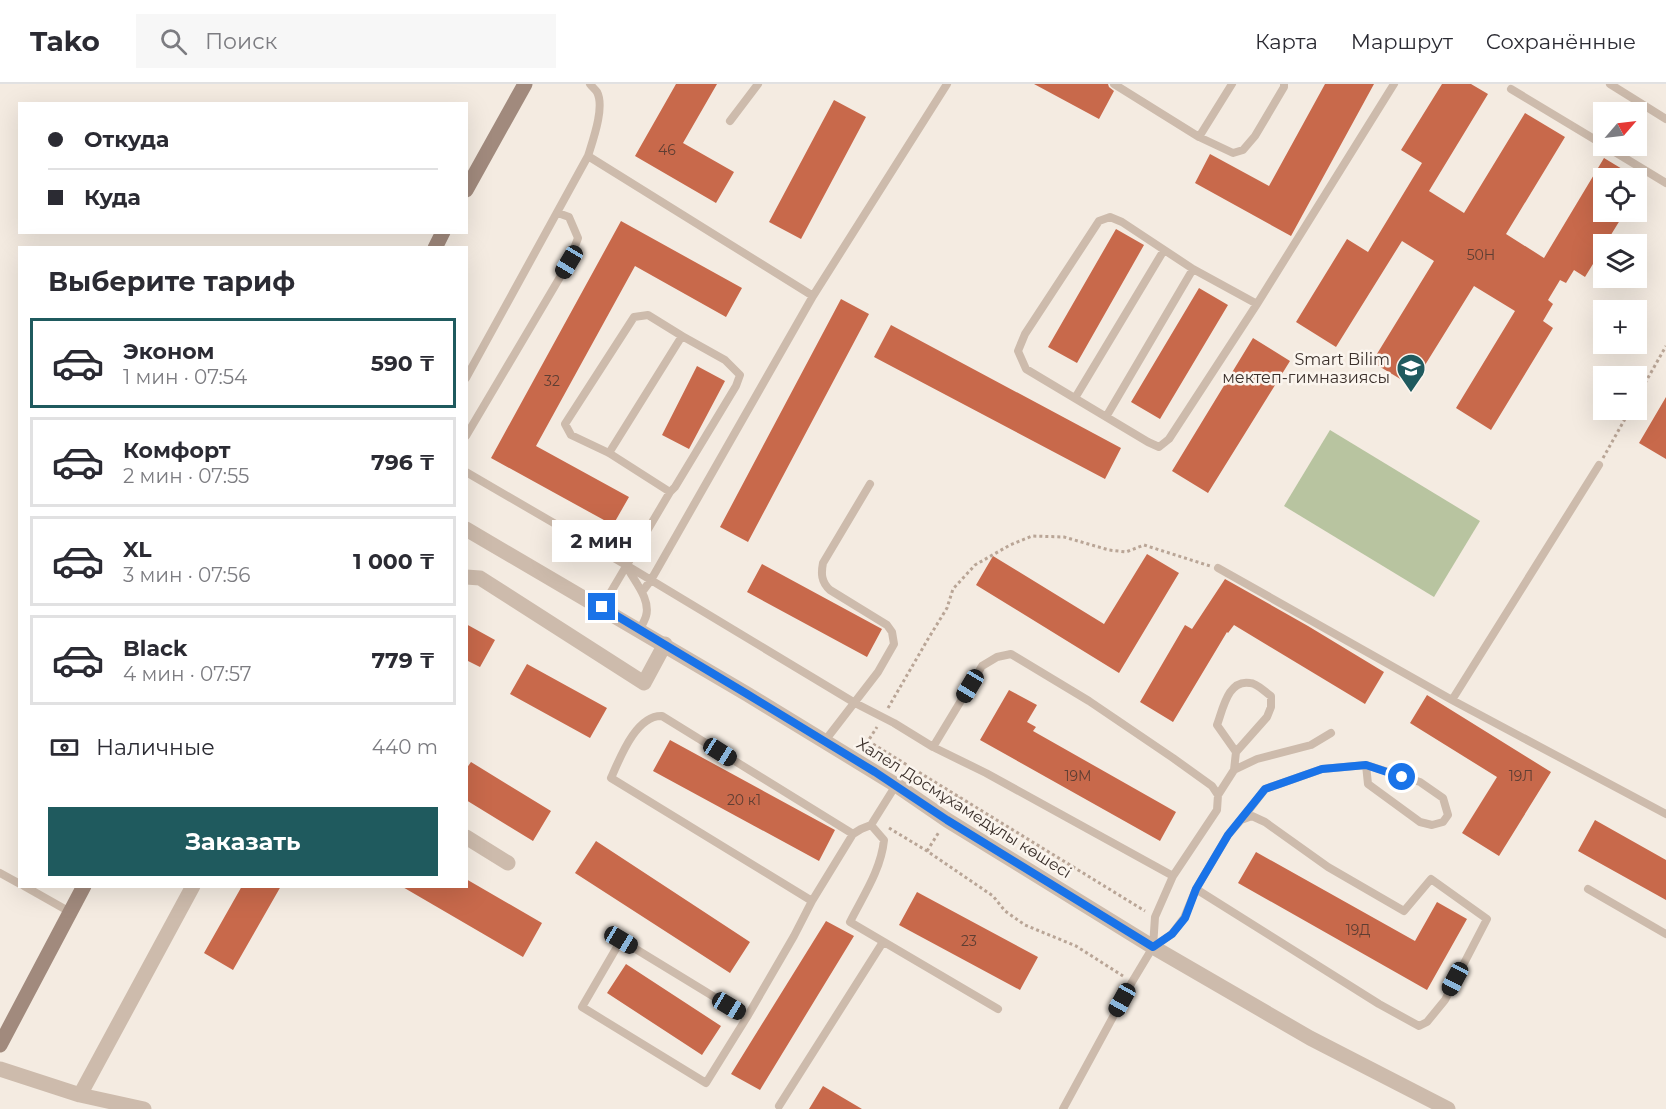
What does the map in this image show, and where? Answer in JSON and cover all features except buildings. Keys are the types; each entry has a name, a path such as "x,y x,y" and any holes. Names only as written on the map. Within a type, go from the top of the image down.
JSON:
{"main road":[{"path":"468,186 525,84"},
{"path":"0,1046 83,888"}],"street":[{"name":"Халел Досмұхамедұлы көшесі","path":"468,530 665,644 896,785 947,820 1153,947 1310,1038 1448,1109"},
{"path":"468,578 480,578 644,683 665,644"},
{"path":"468,838 508,863"},
{"path":"80,1095 192,888"},
{"path":"0,1069 80,1095 144,1109"}],"lane":[{"path":"468,374 588,156 600,103 597,92 590,84"},
{"path":"730,121 758,84"},
{"path":"642,592 813,296 947,84"},
{"path":"1115,84 1199,137 1233,153 1243,150 1255,136 1284,84"},
{"path":"1199,137 1232,84"},
{"path":"1257,304 1193,269 1122,222 1110,217 1099,221 1025,334 1018,351 1026,369 1159,447 1168,439 1257,304 1394,84"},
{"path":"1610,84 1666,119"},
{"path":"1511,89 1593,138"},
{"path":"588,156 813,296"},
{"path":"1622,156 1666,183"},
{"path":"468,433 569,262 578,238 569,217 558,213"},
{"path":"1075,398 1164,250"},
{"path":"1106,417 1193,269"},
{"path":"602,607 736,386 740,375 725,360 648,315 634,317 565,424 571,435 609,453 670,492"},
{"path":"609,453 682,336"},
{"path":"1452,700 1599,465"},
{"path":"468,473 855,703 1173,876"},
{"path":"825,742 878,672 894,644 892,632 887,625 830,590 820,574 823,563 870,483"},
{"path":"626,565 642,592 646,604 646,615 640,629"},
{"path":"1218,568 1452,700 1666,814"},
{"path":"933,747 982,666 997,657 1011,654 1089,701 1173,758 1212,786 1218,795"},
{"path":"1153,947 1155,917 1173,876 1217,810 1218,795 1234,771 1236,752 1267,717 1271,708 1271,696 1252,682 1234,686 1217,725 1236,752"},
{"path":"812,901 611,778 620,757 643,723 656,716 662,716 853,834"},
{"path":"1234,771 1257,759 1311,745 1331,733"},
{"path":"1063,1109 1153,947 1172,934 1185,918 1196,889 1228,835 1265,789 1322,769 1366,765 1420,782 1443,798 1448,815 1443,822 1432,825 1420,822 1368,784 1366,765"},
{"path":"747,1017 621,940 582,1006 706,1083 747,1017 812,901 853,834 873,822 896,785"},
{"path":"1196,889 1379,1004 1419,1026 1427,1022 1445,1000 1487,919 1431,879 1404,911 1328,867 1265,822 1252,816 1241,820"},
{"path":"873,822 884,840 883,854 850,922 998,1009"},
{"path":"0,873 18,883"},
{"path":"28,888 70,912"},
{"path":"1588,889 1666,934"},
{"path":"779,1106 883,942"}],"path":[{"path":"1647,380 1666,346"},
{"path":"1599,465 1624,420"},
{"path":"856,761 947,608 953,589 975,565 1010,545 1032,536 1064,537 1109,550 1125,552 1144,545 1218,568"},
{"path":"868,741 1155,917"},
{"path":"873,822 927,851 993,896 1005,911 1026,925 1076,946 1132,982"}],"green space":[{"path":"1330,430 1480,521 1434,597 1284,506"}],"place":[{"name":"Smart Bilim мектеп-гимназиясы","path":"1411,394"}],"route":[{"path":"602,607 875,772 947,820 1153,947 1172,934 1185,918 1196,889 1228,835 1265,789 1322,769 1366,765 1402,777"}]}
